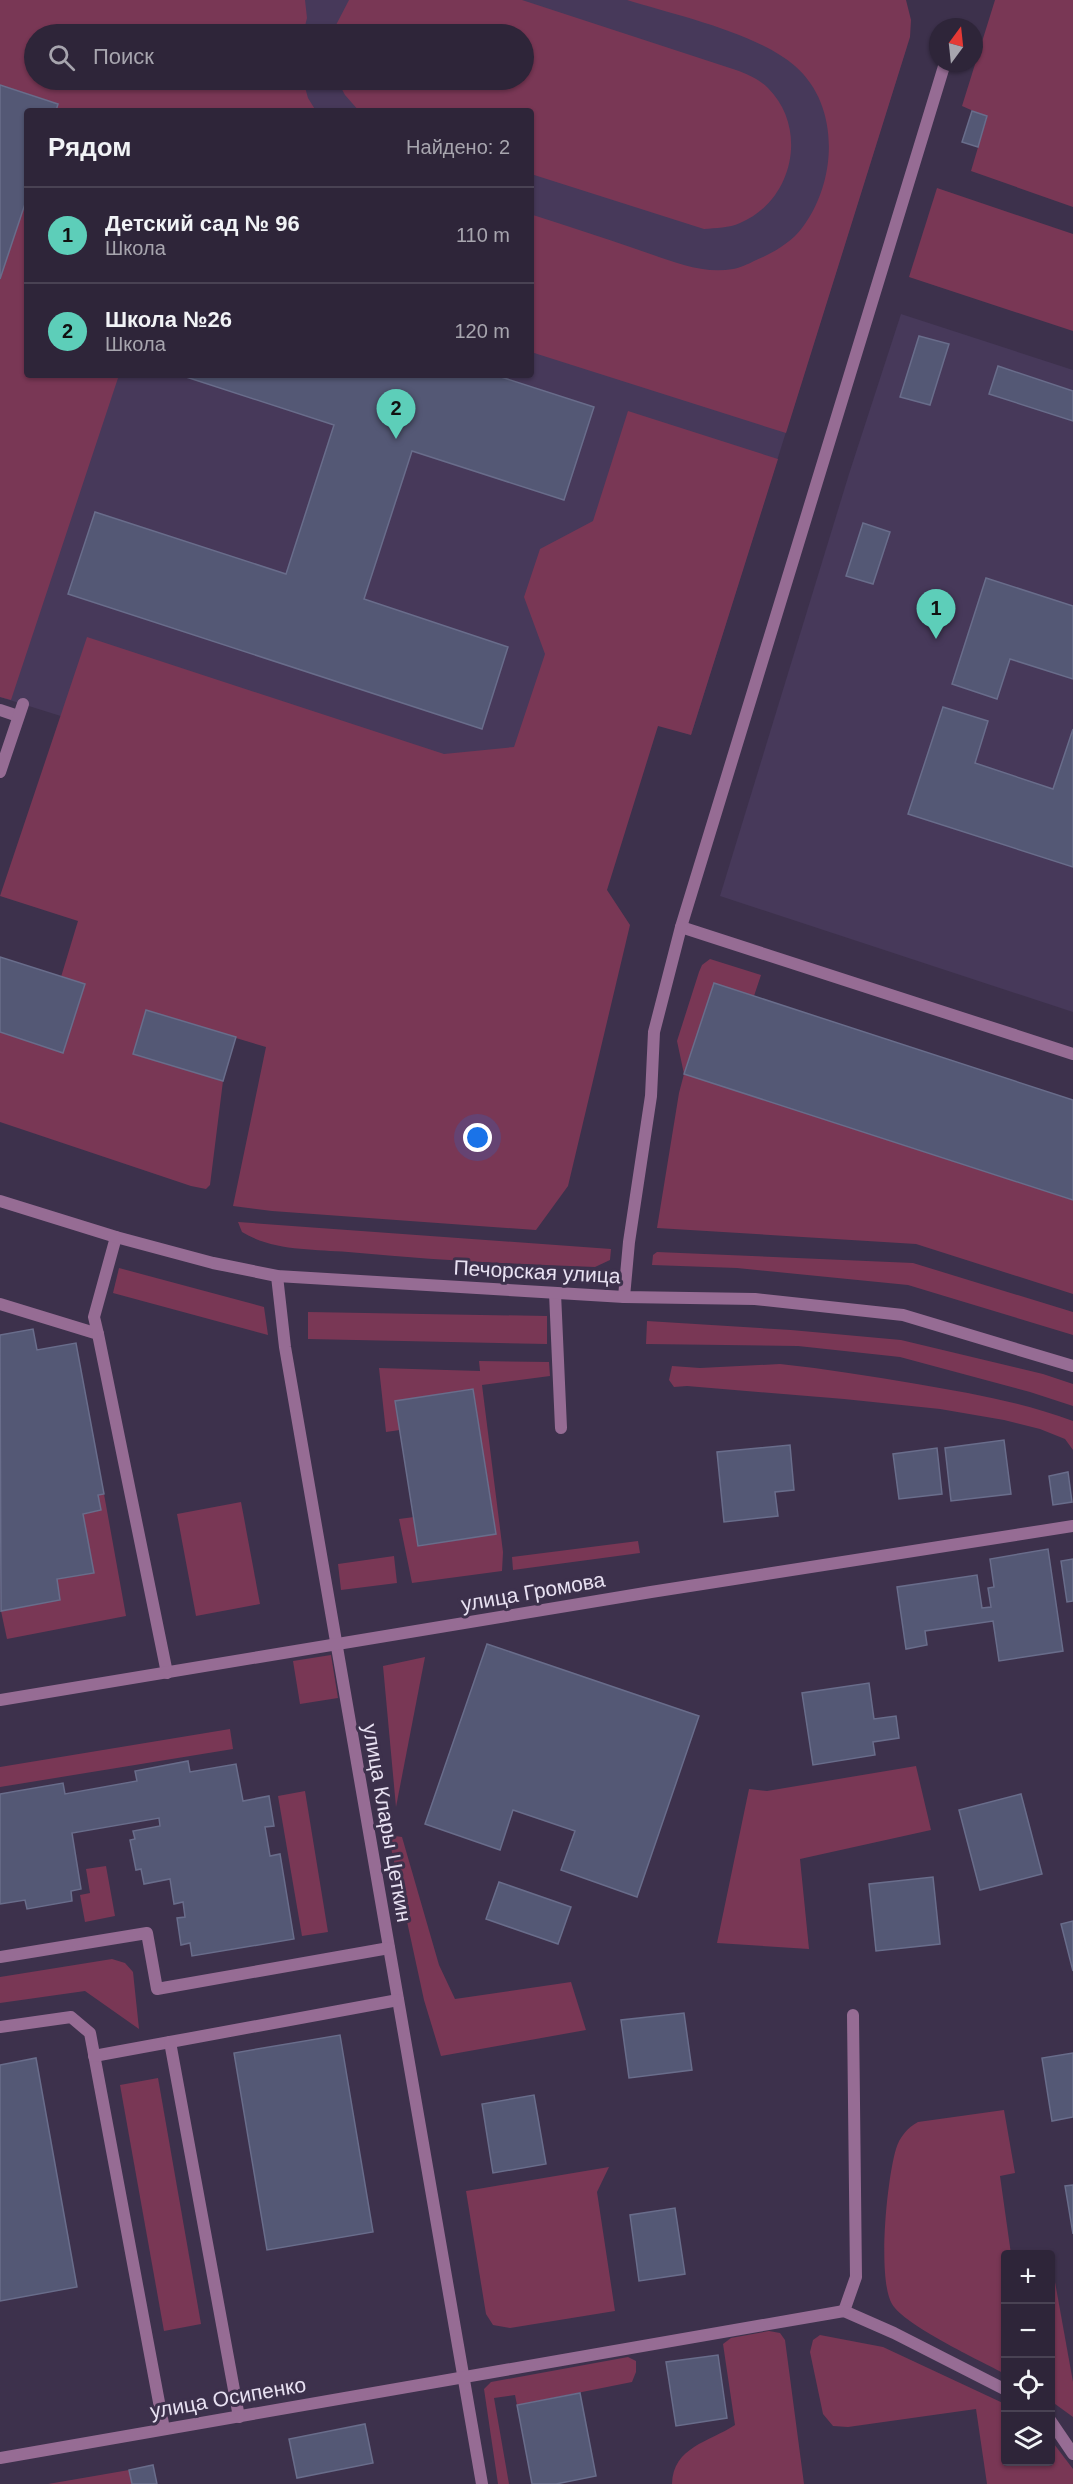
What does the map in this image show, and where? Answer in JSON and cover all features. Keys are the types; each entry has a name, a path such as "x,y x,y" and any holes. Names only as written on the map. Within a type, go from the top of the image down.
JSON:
{"street":[{"path":"624,1297 629,1242 651,1096 654,1032 681,927 942,72"},
{"path":"0,710 21,710 0,772"},
{"path":"681,927 1073,1054"},
{"name":"Печорская улица","path":"0,1201 116,1237 213,1263 277,1276 624,1297 755,1299 903,1315 1073,1366"},
{"path":"116,1237 94,1317 167,1673"},
{"name":"улица Клары Цеткин","path":"277,1276 285,1347 482,2484"},
{"path":"555,1293 561,1428"},
{"path":"0,1304 98,1334"},
{"name":"улица Громова","path":"0,1700 690,1586 1073,1526"},
{"path":"0,1957 147,1933 157,1989 388,1948"},
{"path":"94,2056 398,2000"},
{"path":"853,2015 855,2277 844,2311 894,2333 1001,2388"},
{"path":"0,2027 71,2017 90,2033 164,2429"},
{"path":"170,2042 239,2416"},
{"name":"улица Осипенко","path":"0,2458 844,2311"},
{"path":"1055,2427 1073,2454"}],"shaded area":[{"path":"0,0 305,0 306,24 24,24 24,90 306,90 314,108 57,108 58,104 0,85"},
{"path":"49,0 769,0 907,46 691,735 658,725 601,885 0,697 27,378 534,378 534,108 108,108 102,90 534,90 534,24 41,24"},
{"path":"349,0 522,0 736,70 757,79 768,88 781,105 788,123 791,143 789,163 783,181 758,213 736,225 704,229 534,175 534,108 356,108 342,90 534,90 534,24 337,24"},
{"path":"627,0 906,0 911,20 910,37 786,433 534,353 534,215 684,265 721,270 744,266 786,243 802,228 814,209 822,189 829,145 827,123 810,83 795,66 779,54 738,35"},
{"path":"995,0 1073,0 1073,207 971,171 987,117 962,106 973,72 983,72 983,39"},
{"path":"937,188 1073,234 1073,331 909,277"},
{"path":"24,207 24,378 118,378 11,700 0,697 0,279"},
{"path":"901,314 1073,370 1073,1012 720,896 849,474"},
{"path":"628,411 778,459 691,735 658,726 607,890 630,925 568,1186 536,1230 272,1211 233,1206 266,1047 146,1011 133,1054 223,1081 210,1185 206,1189 0,1122 0,1032 63,1052 61,977 78,921 0,896 87,637 444,754 514,747 545,654 524,597 540,549 593,521"},
{"path":"710,959 761,975 754,996 714,984 685,1074 1073,1200 1073,1294 916,1244 657,1228 684,1074 677,1041 699,972 702,965"},
{"path":"238,1222 611,1249 610,1260 595,1267 410,1257 280,1246 242,1232"},
{"path":"657,1252 913,1263 1073,1312 1073,1335 908,1285 737,1268 652,1265 653,1255"},
{"path":"119,1268 264,1307 268,1335 113,1293"},
{"path":"308,1312 547,1316 547,1344 308,1339"},
{"path":"647,1321 901,1340 1043,1374 1073,1384 1073,1406 900,1357 798,1346 646,1344"},
{"path":"479,1361 549,1362 550,1376 482,1385 503,1552 502,1571 412,1583 399,1519 414,1517 496,1533 473,1389 395,1401 400,1430 386,1432 379,1368 480,1371"},
{"path":"780,1364 937,1387 1035,1408 1073,1421 1073,1450 1065,1439 1040,1429 1004,1420 940,1409 844,1399 687,1386 674,1387 669,1380 672,1366 700,1368"},
{"path":"104,1494 126,1616 7,1639 1,1611 60,1600 57,1579 93,1573 83,1514 101,1510 98,1495"},
{"path":"241,1502 260,1604 196,1616 177,1514"},
{"path":"638,1541 640,1553 513,1570 512,1557"},
{"path":"394,1556 397,1583 341,1590 338,1564"},
{"path":"331,1655 338,1698 300,1704 293,1661"},
{"path":"425,1657 396,1807 383,1666"},
{"path":"230,1729 233,1749 0,1787 0,1767"},
{"path":"916,1766 931,1830 800,1859 809,1949 717,1943 749,1789 767,1791"},
{"path":"305,1791 328,1932 302,1936 278,1796"},
{"path":"395,1836 402,1837 439,1965 455,1999 571,1982 586,2030 441,2056 424,2000 390,1843"},
{"path":"106,1866 115,1916 85,1922 80,1895 90,1893 86,1869"},
{"path":"112,1959 125,1963 133,1972 139,2029 85,1991 0,2003 0,1977"},
{"path":"158,2078 201,2324 164,2331 120,2085"},
{"path":"1004,2110 1015,2173 1000,2176 1010,2250 1001,2250 1001,2372 911,2322 892,2304 887,2291 884,2251 889,2182 897,2145 904,2133 918,2122"},
{"path":"609,2167 597,2192 615,2311 510,2328 493,2325 486,2314 466,2191"},
{"path":"1055,2282 1073,2382 1073,2417 1055,2404"},
{"path":"769,2331 780,2333 785,2340 804,2484 672,2484 674,2472 686,2454 694,2447 735,2425 723,2344 731,2338"},
{"path":"820,2335 883,2347 1001,2402 1001,2466 1055,2466 1055,2445 1073,2469 1073,2484 987,2484 976,2409 848,2427 833,2426 823,2414 810,2352 813,2340"},
{"path":"628,2357 636,2361 636,2372 632,2382 517,2405 515,2395 494,2398 509,2484 498,2484 484,2389 491,2382"},
{"path":"129,2470 132,2484 48,2484"}],"building":[{"path":"0,85 58,104 57,108 24,108 24,207 0,279"},
{"path":"972,111 987,116 978,147 962,142"},
{"path":"919,336 949,344 930,405 900,397"},
{"path":"998,366 1073,391 1073,421 989,394"},
{"path":"189,378 504,378 594,407 564,500 412,451 364,599 508,647 482,729 68,594 95,512 286,574 334,425"},
{"path":"863,523 890,532 873,584 846,576"},
{"path":"986,578 1073,606 1073,679 1010,659 997,699 952,684"},
{"path":"943,707 988,721 975,763 1053,789 1073,729 1073,867 908,814"},
{"path":"0,957 85,984 63,1053 0,1032"},
{"path":"714,983 1073,1100 1073,1200 684,1074"},
{"path":"146,1010 236,1037 223,1081 133,1054"},
{"path":"33,1329 37,1350 76,1343 104,1494 98,1495 101,1510 83,1514 94,1573 57,1579 60,1600 1,1611 0,1335"},
{"path":"473,1389 496,1534 418,1546 395,1401"},
{"path":"1004,1440 1011,1494 951,1501 945,1448"},
{"path":"790,1445 794,1490 775,1492 778,1516 724,1522 717,1452"},
{"path":"937,1448 942,1494 899,1499 893,1454"},
{"path":"1068,1472 1072,1502 1053,1505 1049,1476"},
{"path":"1048,1549 1063,1651 999,1661 993,1621 925,1631 927,1645 906,1649 897,1587 977,1575 982,1608 991,1607 988,1588 994,1587 990,1559"},
{"path":"1073,1559 1073,1601 1067,1602 1061,1561"},
{"path":"487,1644 699,1716 637,1897 561,1870 575,1831 513,1810 500,1850 425,1824"},
{"path":"869,1683 874,1719 896,1716 899,1738 873,1742 875,1755 813,1765 802,1693"},
{"path":"188,1761 190,1772 236,1764 243,1801 269,1796 274,1826 265,1827 270,1856 280,1854 294,1939 192,1956 190,1943 181,1945 177,1918 185,1917 183,1902 174,1904 170,1879 144,1884 141,1869 136,1870 130,1840 135,1839 133,1831 160,1826 159,1818 72,1833 81,1889 71,1891 72,1901 27,1909 25,1900 0,1904 0,1794 63,1783 65,1794 137,1781 135,1771"},
{"path":"1021,1794 1042,1874 980,1890 959,1810"},
{"path":"933,1877 940,1944 876,1951 869,1884"},
{"path":"499,1882 571,1907 558,1944 486,1919"},
{"path":"1073,1921 1073,1971 1061,1924"},
{"path":"684,2013 692,2070 629,2078 621,2020"},
{"path":"340,2035 373,2232 267,2250 234,2053"},
{"path":"1073,2053 1073,2117 1052,2121 1042,2058"},
{"path":"36,2058 77,2287 0,2301 0,2065"},
{"path":"534,2095 546,2164 493,2173 482,2104"},
{"path":"1073,2185 1073,2234 1065,2186"},
{"path":"675,2208 685,2274 639,2281 630,2215"},
{"path":"718,2355 727,2418 676,2426 666,2362"},
{"path":"580,2393 596,2476 556,2484 532,2484 517,2405"},
{"path":"365,2424 373,2463 297,2478 289,2439"},
{"path":"153,2465 157,2484 132,2484 129,2470"}],"place":[{"name":"Школа №26","path":"396,439"},
{"name":"Детский сад № 96","path":"936,639"}]}
